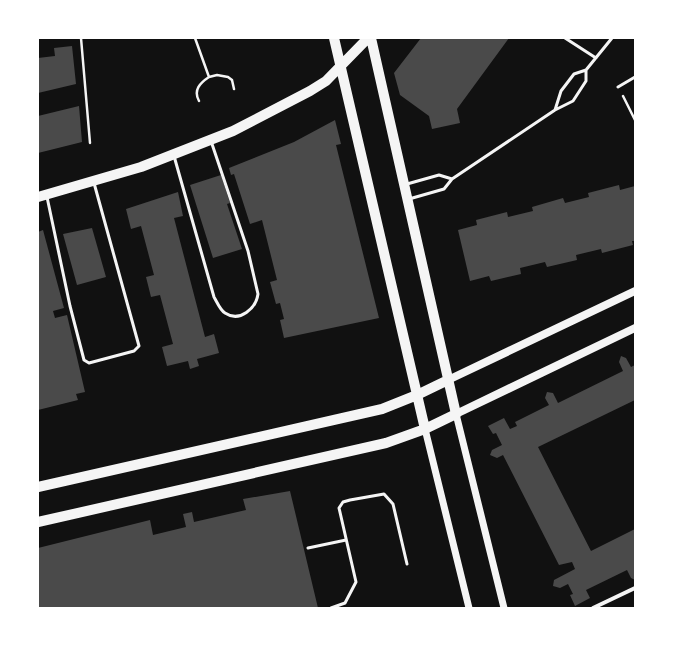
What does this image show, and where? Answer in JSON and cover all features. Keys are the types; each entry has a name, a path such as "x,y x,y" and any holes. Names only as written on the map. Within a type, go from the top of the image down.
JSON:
{"main road":[{"path":"334,38 425,429"},
{"path":"42,196 141,167 233,131 310,91 326,81 370,38"},
{"path":"370,38 456,414"},
{"path":"38,487 382,409 417,395 635,291"},
{"path":"38,522 386,443 425,429 635,328"}],"street":[{"path":"456,414 504,608"},
{"path":"425,429 469,608"},
{"path":"593,608 635,588"}],"lane":[{"path":"565,38 596,58"},
{"path":"555,110 561,91 574,74 586,70 612,38"},
{"path":"408,200 444,189 452,179 555,110 572,101 586,81 586,70"},
{"path":"618,87 635,77"},
{"path":"173,154 214,297 225,313 235,316 247,313 258,301 258,294 248,251 225,178 211,140"},
{"path":"404,185 439,175 452,179"},
{"path":"42,196 84,360 89,363 134,352 139,346 93,181"},
{"path":"331,608 345,603 356,582 339,508 343,502 384,494 393,504 407,564"},
{"path":"308,548 346,540"}],"path":[{"path":"81,38 90,143"},
{"path":"194,38 209,77"},
{"path":"199,101 196,94 197,88 209,77 218,75 228,76 232,80 234,89"},
{"path":"618,87 635,120"}],"building":[{"path":"421,38 509,38 457,109 460,123 432,129 429,116 400,95 394,73"},
{"path":"72,46 76,84 38,93 38,58 55,56 54,48"},
{"path":"79,106 82,142 38,153 38,116"},
{"path":"335,120 341,144 336,145 379,318 284,338 280,320 284,319 280,303 276,304 270,282 277,280 262,220 250,224 234,174 231,175 229,168 294,142"},
{"path":"221,175 230,203 227,204 242,249 213,258 190,185"},
{"path":"619,185 620,190 635,186 635,241 632,241 633,245 602,253 601,249 576,255 577,260 547,267 545,262 520,268 521,274 491,281 489,276 470,281 458,230 477,225 476,220 507,212 508,217 533,211 532,207 563,198 565,203 589,197 588,193"},
{"path":"178,192 183,216 174,218 205,337 214,334 219,353 197,359 199,366 190,369 188,361 167,366 162,347 173,344 160,295 151,297 146,277 154,275 141,226 131,229 126,209"},
{"path":"92,228 106,277 77,285 63,234"},
{"path":"43,230 64,308 53,311 55,318 67,315 85,392 76,394 78,400 38,410 38,232"},
{"path":"621,356 626,358 631,367 635,365 635,400 538,447 591,551 635,529 635,580 631,578 627,570 586,590 590,598 575,606 570,595 573,594 568,584 560,588 553,586 554,580 575,569 572,562 559,565 503,455 497,458 490,455 492,450 502,445 496,433 493,434 488,426 504,418 510,429 517,426 515,422 549,405 545,398 547,392 553,393 558,403 623,371 619,362"},
{"path":"290,491 318,608 39,608 38,548 150,520 153,535 186,527 183,514 192,512 194,522 246,510 243,499"}]}
